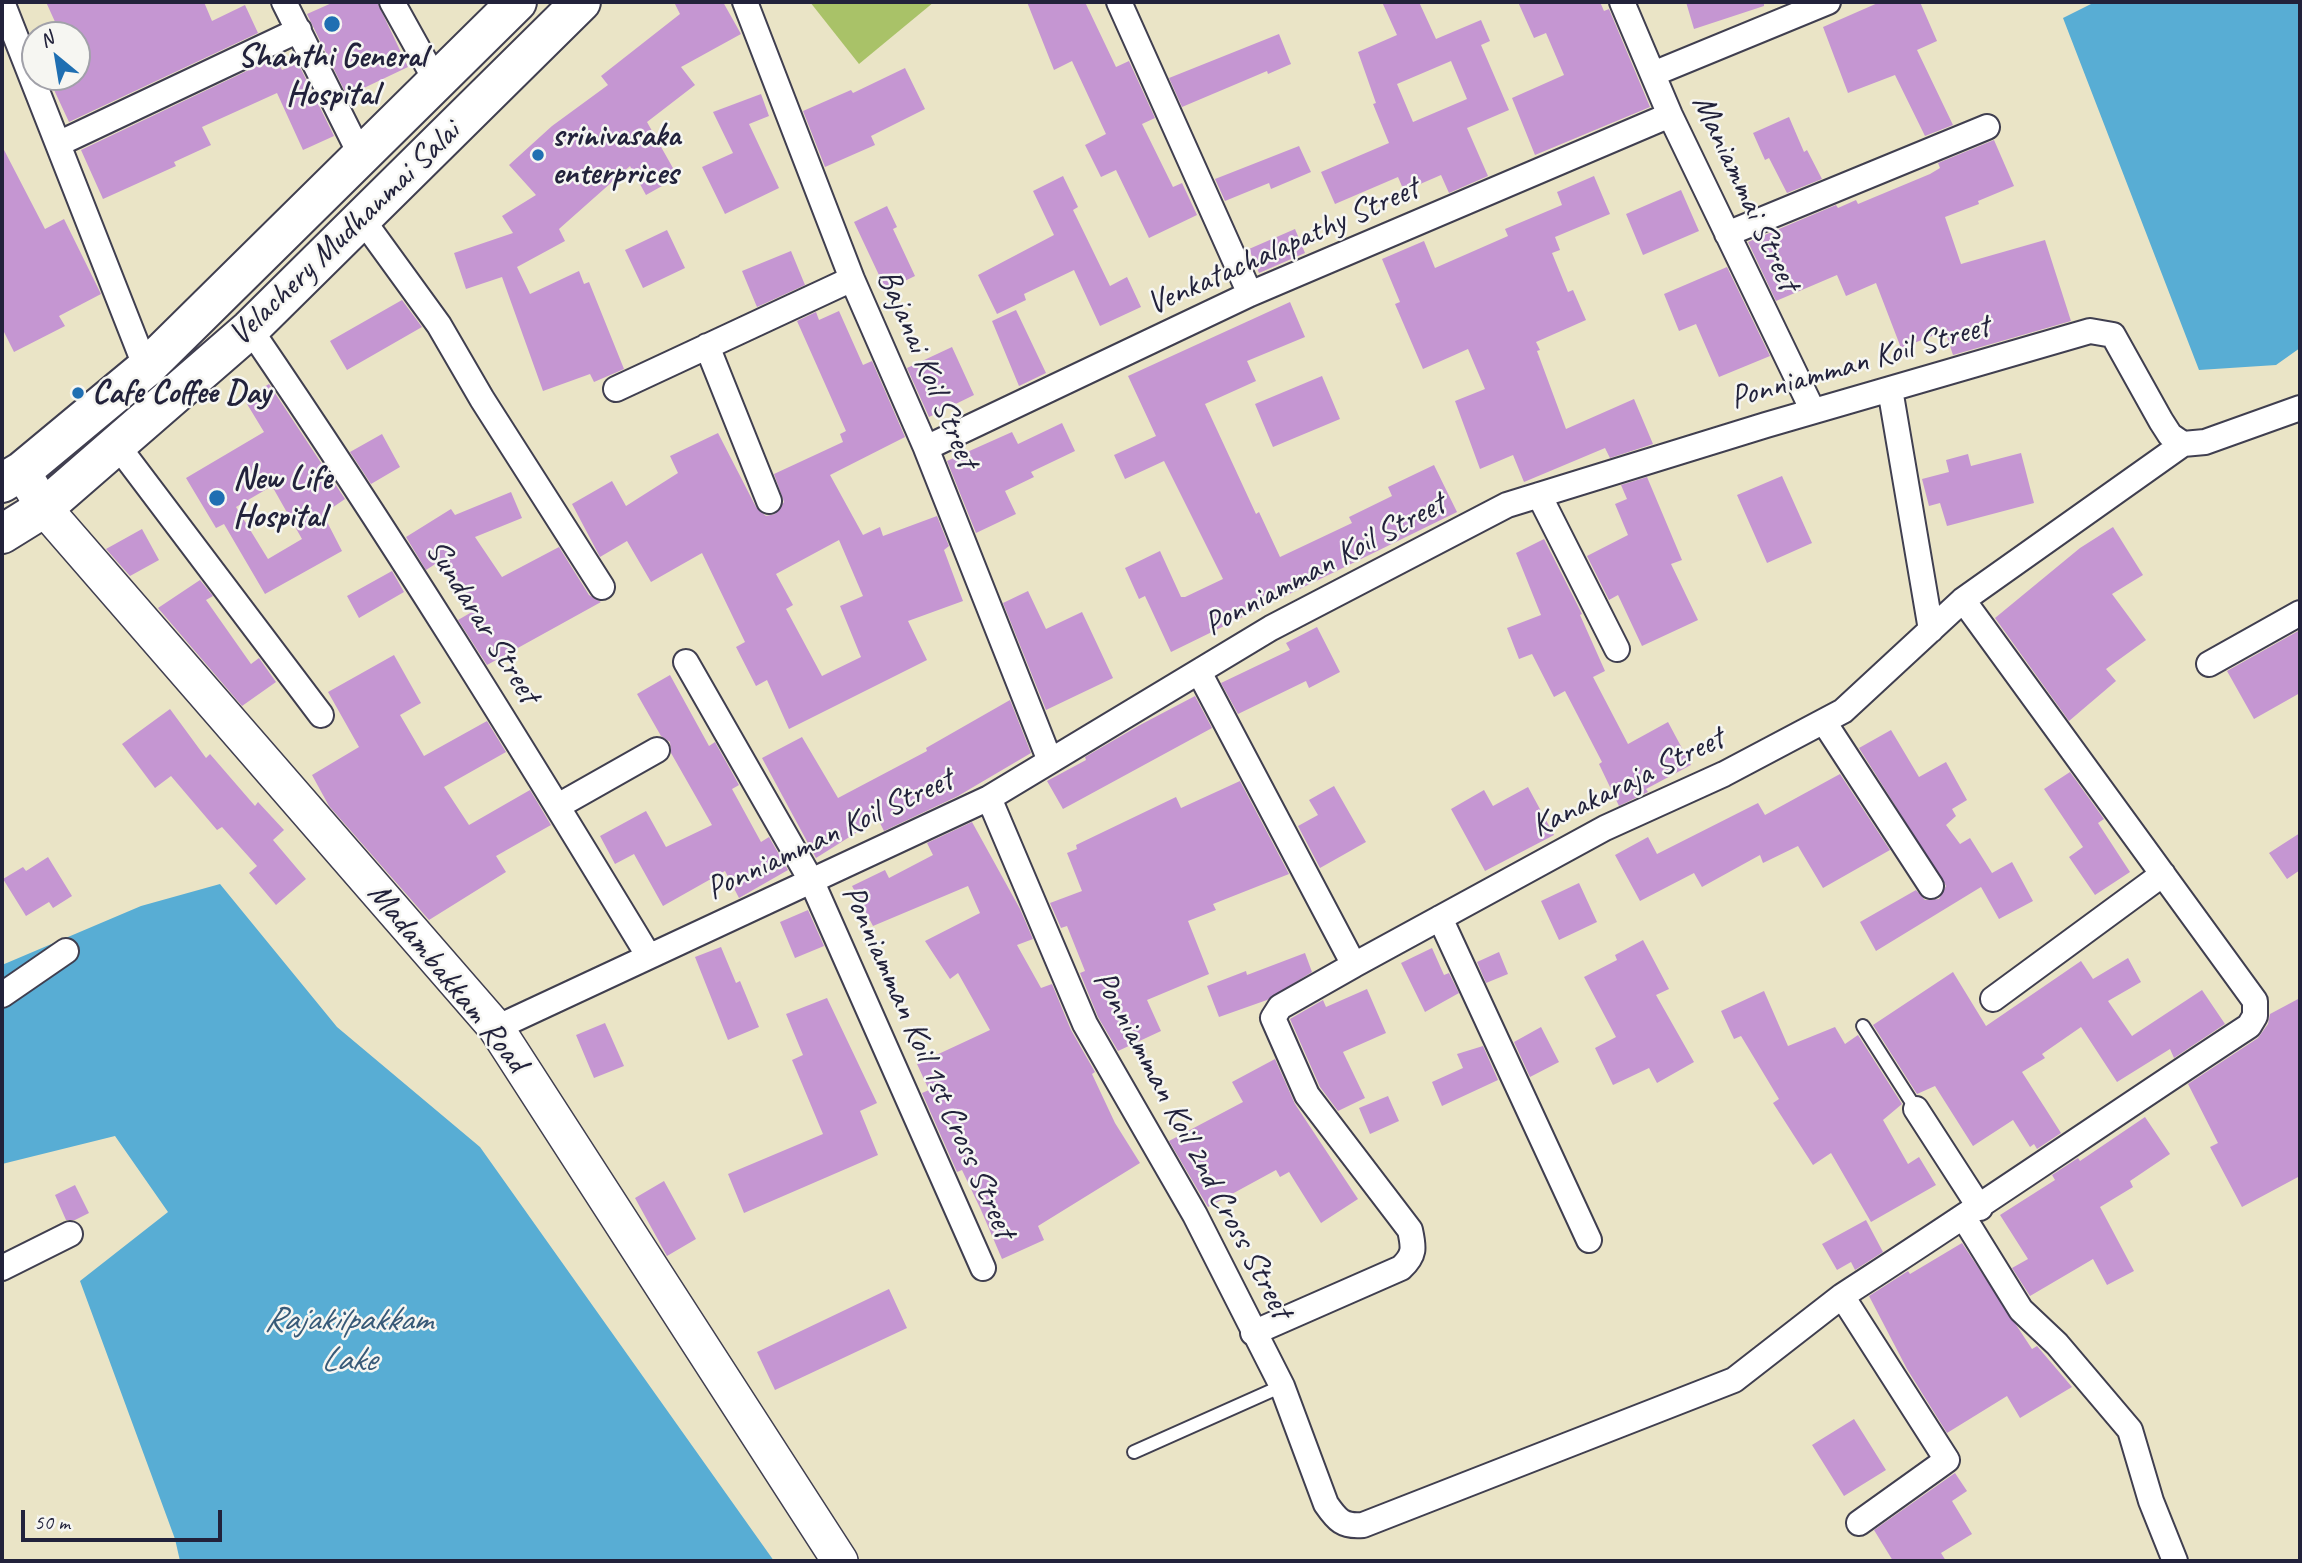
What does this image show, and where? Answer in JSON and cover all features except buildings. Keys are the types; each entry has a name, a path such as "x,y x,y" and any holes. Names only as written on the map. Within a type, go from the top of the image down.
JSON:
{"main road":[{"name":"Velachery Mudhanmai Salai","path":"12,477 146,368 517,2"},
{"name":"Velachery Mudhanmai Salai","path":"2,534 44,508 250,330 581,2"}],"street":[{"path":"2,2 146,368"},
{"path":"284,2 361,156"},
{"path":"392,2 436,81"},
{"name":"Bajanai Koil Street","path":"745,2 852,279 926,448 1050,761"},
{"path":"1119,2 1250,294"},
{"name":"Maniammai Street","path":"1622,2 1670,115 1813,411"},
{"path":"1653,74 1828,2"},
{"path":"58,144 299,30"},
{"name":"Venkatachalapathy Street","path":"926,448 1250,294 1670,115"},
{"path":"1727,234 1987,127"},
{"path":"362,219 439,325 482,399 603,587"},
{"path":"616,389 852,279"},
{"name":"Sundarar Street","path":"250,330 334,451 649,955"},
{"name":"Ponniamman Koil Street","path":"496,1028 989,797 1271,628 1507,505 1813,411 2090,331 2113,335 2161,421 2170,435 2183,444"},
{"path":"708,346 769,501"},
{"path":"1890,389 1931,630"},
{"path":"2183,444 2205,442 2271,421 2300,408"},
{"name":"Kanakaraja Street","path":"1253,1333 1401,1268 1412,1258 1414,1245 1410,1230 1307,1095 1273,1018 1280,1007 1605,828 1724,774 1843,711 1963,600 2183,444"},
{"path":"117,445 321,715"},
{"name":"Madambakkam Road","path":"12,477 44,508 496,1028 840,1561"},
{"path":"1539,495 1617,649"},
{"path":"1859,1524 1947,1460 1842,1296 1972,1213 2086,1132 2249,1026 2255,1016 2255,1001 1963,600"},
{"path":"2209,664 2300,613"},
{"name":"Ponniamman Koil 1st Cross Street","path":"687,662 812,882 983,1268"},
{"path":"1199,672 1354,965"},
{"path":"1824,722 1931,886"},
{"path":"558,806 657,750"},
{"name":"Ponniamman Koil 2nd Cross Street","path":"989,797 1085,1024 1195,1215 1282,1386 1326,1504 1337,1521 1349,1526 1363,1525 1734,1380 1842,1296"},
{"path":"1993,999 2163,874"},
{"path":"1440,918 1589,1240"},
{"path":"2,995 66,951"},
{"path":"1916,1110 2021,1311 2057,1344 2130,1430 2151,1501 2175,1561"},
{"path":"2,1268 70,1234"}],"lane":[{"path":"1863,1026 1916,1110"},
{"path":"1133,1452 1282,1386"}],"green space":[{"path":"810,2 934,2 859,64"}],"water":[{"path":"2095,2 2300,2 2300,348 2276,365 2199,370 2063,18"},
{"name":"Rajakilpakkam Lake","path":"220,884 337,1027 480,1147 774,1561 180,1561 175,1539 80,1281 168,1212 115,1136 2,1164 2,965 141,906"}],"place":[{"name":"Shanthi General Hospital","path":"332,24"},
{"name":"srinivasaka enterprices","path":"538,155"},
{"name":"Cafe Coffee Day","path":"78,393"},
{"name":"New Life Hospital","path":"217,498"}]}
